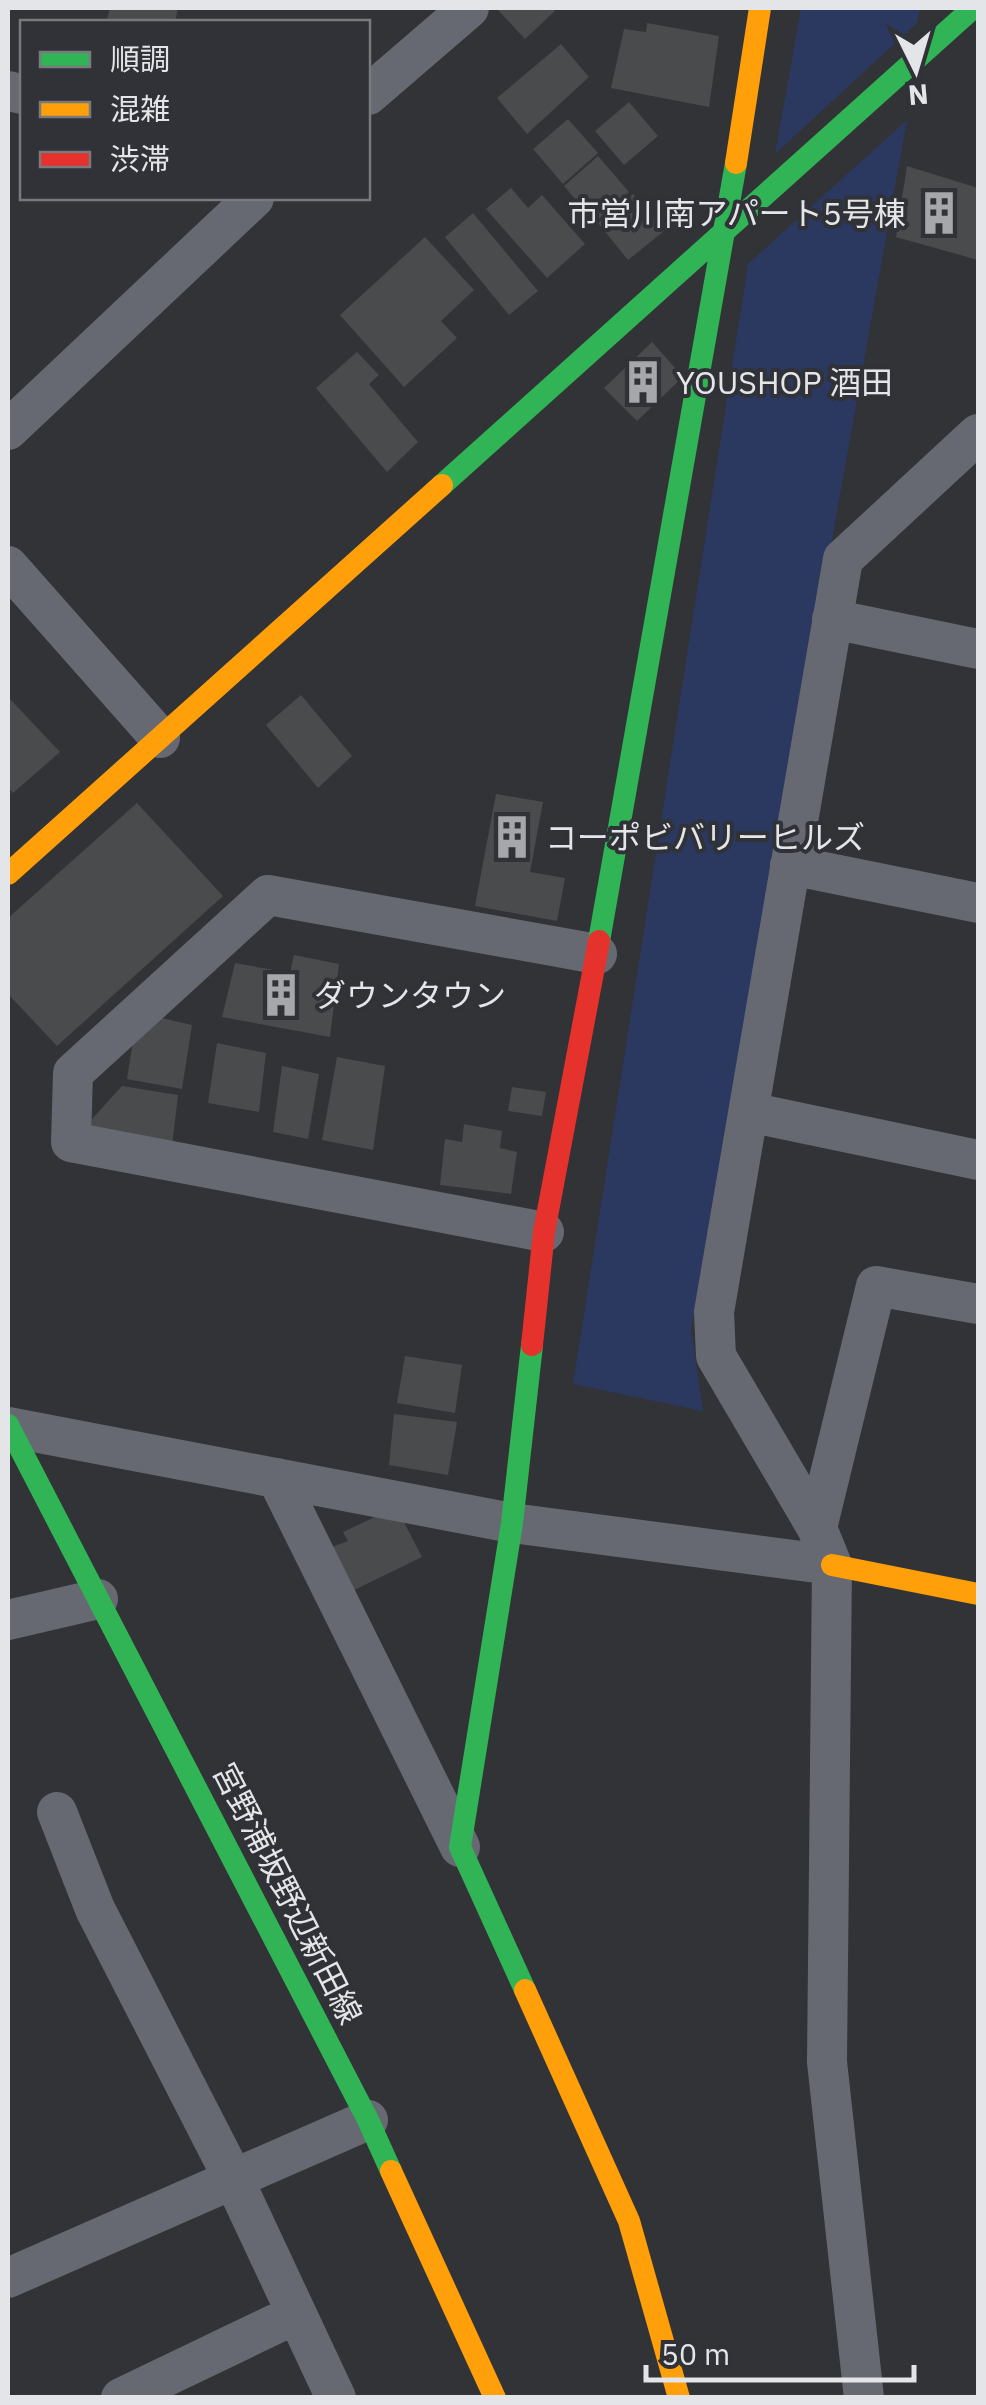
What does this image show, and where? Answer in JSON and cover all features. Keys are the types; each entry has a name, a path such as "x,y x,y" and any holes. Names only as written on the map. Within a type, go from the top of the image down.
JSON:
{"street":[{"path":"370,94 469,8"},
{"path":"460,1848 512,1523 544,1232 726,230 760,8"},
{"path":"8,874 973,8"},
{"path":"8,430 252,200"},
{"path":"864,2398 826,2062 832,1565 817,1528 716,1356 714,1312 843,559 978,434"},
{"path":"8,566 160,738"},
{"path":"832,619 978,648"},
{"path":"790,865 978,904"},
{"path":"544,1232 71,1142 73,1073 268,894 597,954"},
{"path":"749,1112 978,1160"},
{"path":"817,1528 876,1286 978,1304"},
{"path":"8,1426 512,1523 832,1565 978,1594"},
{"name":"宮野浦坂野辺新田線","path":"8,1426 368,2120 495,2398"},
{"path":"277,1478 460,1848 629,2221 679,2398"},
{"path":"8,1620 98,1599"},
{"path":"57,1812 95,1909 234,2180 336,2398"},
{"path":"8,2278 368,2120"},
{"path":"121,2398 296,2314"}],"shaded area":[{"path":"801,8 920,8 917,23 775,154"},
{"path":"907,120 691,1329 703,1411 573,1384 748,264"}],"building":[{"path":"110,8 178,8 175,20 107,20"},
{"path":"496,8 552,8 555,11 525,39"},
{"path":"647,23 719,36 709,107 611,88 624,29 646,32"},
{"path":"561,44 589,77 527,134 497,98"},
{"path":"629,102 658,136 624,165 595,131"},
{"path":"568,119 598,153 563,184 533,149"},
{"path":"598,156 629,192 595,222 564,186"},
{"name":"市営川南アパート5号棟","path":"907,166 978,188 978,260 896,237"},
{"path":"511,188 528,208 542,195 585,244 547,278 486,209"},
{"path":"633,194 664,231 628,260 598,223"},
{"path":"473,213 538,291 509,315 445,237"},
{"path":"425,237 474,290 441,321 457,338 404,387 340,315"},
{"name":"YOUSHOP 酒田","path":"652,342 683,377 637,421 604,388"},
{"path":"357,352 379,375 369,384 418,442 387,472 316,388"},
{"path":"301,695 352,756 318,788 266,725"},
{"path":"10,699 60,752 13,793 8,787"},
{"name":"コーポビバリーヒルズ","path":"496,794 543,802 530,872 565,878 557,921 475,906"},
{"path":"137,803 223,896 57,1046 8,994 8,918"},
{"name":"ダウンタウン","path":"294,955 339,964 330,1037 222,1017 235,963 290,973"},
{"path":"153,1016 192,1025 182,1089 127,1079 135,1028"},
{"path":"217,1043 266,1053 259,1112 208,1103"},
{"path":"337,1057 385,1066 373,1150 322,1140"},
{"path":"282,1066 319,1074 308,1139 273,1132"},
{"path":"122,1086 178,1095 172,1146 90,1134 92,1119"},
{"path":"512,1087 546,1092 542,1116 508,1111"},
{"path":"464,1124 502,1131 500,1148 517,1152 511,1194 440,1185 445,1139 462,1142"},
{"path":"405,1356 462,1365 455,1413 397,1403"},
{"path":"394,1414 457,1422 448,1475 389,1465"},
{"path":"396,1507 422,1557 348,1593 329,1548 348,1541 343,1532"}],"traffic: fast":[{"path":"442,485 973,8"},
{"path":"599,941 736,163"},
{"path":"525,1990 460,1847 512,1523 532,1345"},
{"path":"8,1425 391,2171"}],"traffic: slow":[{"path":"736,163 760,8"},
{"path":"8,874 442,485"},
{"path":"832,1565 978,1594"},
{"path":"525,1990 629,2221 679,2398"},
{"path":"391,2171 495,2398"}],"traffic: jam":[{"path":"532,1345 544,1232 599,941"}],"place":[{"name":"市営川南アパート5号棟","path":"939,213"},
{"name":"YOUSHOP 酒田","path":"643,382"},
{"name":"コーポビバリーヒルズ","path":"512,837"},
{"name":"ダウンタウン","path":"281,995"}]}
